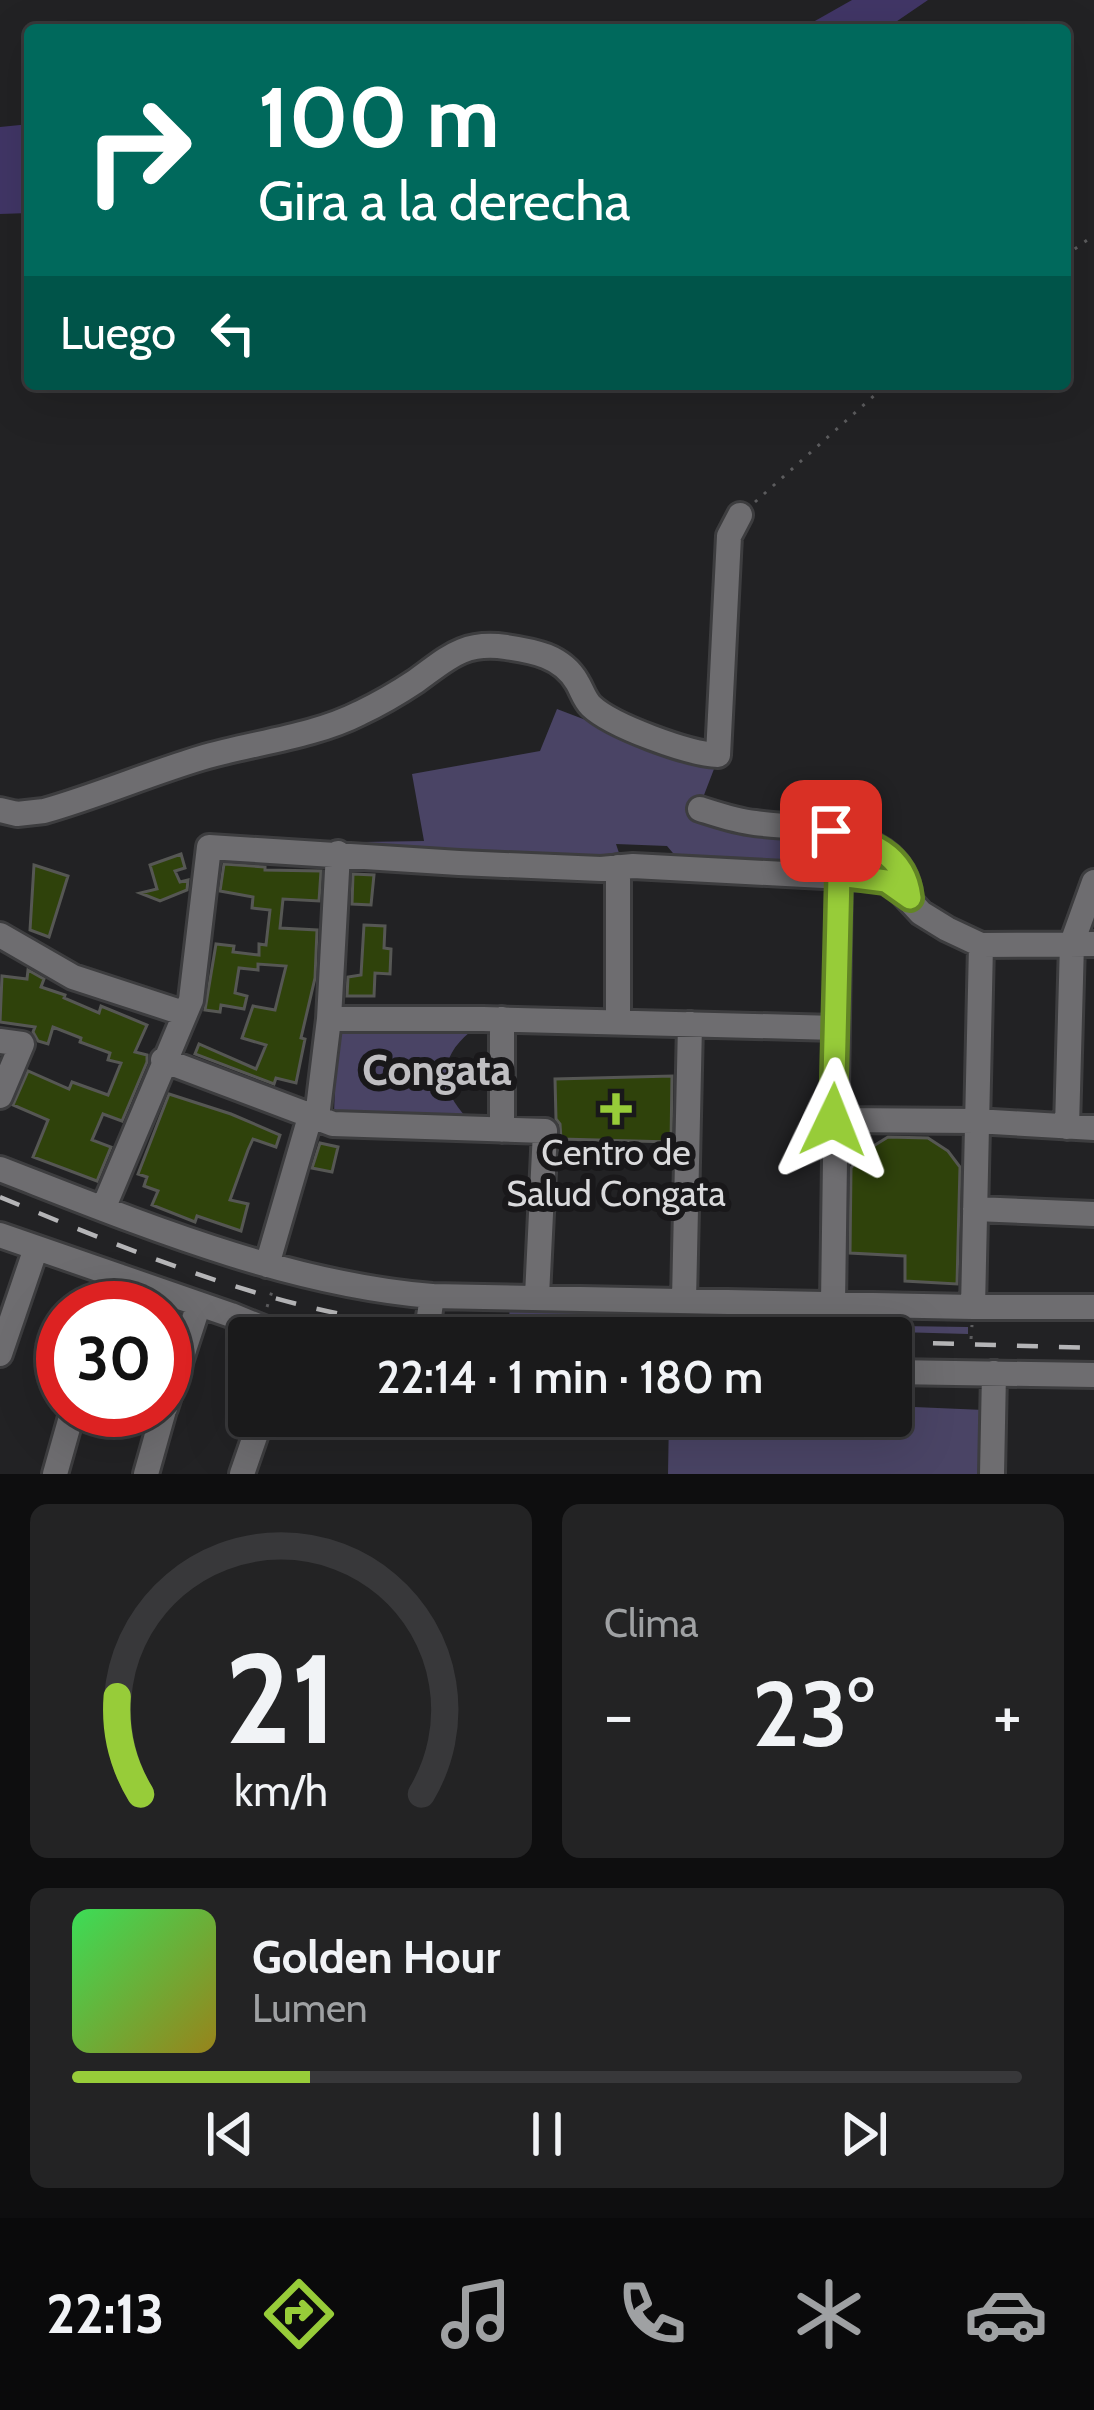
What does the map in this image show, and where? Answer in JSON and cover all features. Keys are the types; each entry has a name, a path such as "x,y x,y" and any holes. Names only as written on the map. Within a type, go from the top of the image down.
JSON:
{"street":[{"path":"0,810 17,814 44,811 203,758 326,727 394,695 450,655 467,647 490,645 540,653 562,663 592,707 608,717 674,745 718,755 729,536 740,515"},
{"path":"700,809 731,819 831,831 870,843 897,862 912,904 921,913 981,945 1083,944"},
{"path":"103,1209 191,1000 209,847 460,862 839,875 886,881 910,898"},
{"path":"270,1276 310,1117 318,1109 338,853"},
{"path":"618,867 618,1022"},
{"path":"832,1303 839,875"},
{"path":"1067,1127 1083,944 1094,882"},
{"path":"0,935 73,977 183,1013"},
{"path":"972,1315 981,945"},
{"path":"328,1019 836,1028"},
{"path":"502,1019 502,1130"},
{"path":"684,1300 690,1024"},
{"path":"0,1040 22,1045 0,1096"},
{"path":"164,1060 333,1124 544,1130 537,1296"},
{"path":"833,1120 1094,1128"},
{"path":"0,1168 270,1276 387,1293 832,1303 972,1315 1094,1307"},
{"path":"975,1209 1094,1214"},
{"path":"0,1235 234,1317"},
{"path":"1,1347 36,1248"},
{"path":"117,1281 119,1276"},
{"path":"429,1317 432,1296"},
{"path":"192,1328 200,1304"},
{"path":"912,1372 1094,1375"},
{"path":"992,1474 994,1373"},
{"path":"56,1474 66,1437"},
{"path":"146,1474 157,1437"},
{"path":"242,1474 255,1437"}],"path":[{"path":"740,515 880,390"},
{"path":"266,1309 270,1276"},
{"path":"971,1339 972,1315"}],"shaded area":[{"path":"852,0 928,0 893,24 810,24"},
{"path":"24,125 24,213 0,214 0,127"},
{"path":"557,709 714,769 694,821 853,846 898,876 678,859 667,846 616,844 620,856 581,855 580,862 362,846 362,842 424,841 412,774 540,751"},
{"path":"340,1029 470,1032 452,1052 446,1074 451,1096 467,1118 334,1113"},
{"path":"510,1303 899,1313 899,1317 509,1317"},
{"path":"912,1326 968,1327 968,1334 912,1332"},
{"path":"912,1407 984,1410 982,1474 668,1474 669,1437 912,1437"}],"building":[{"path":"181,854 185,868 175,871 180,882 188,880 187,890 160,901 140,893 157,889 150,865"},
{"path":"224,864 321,871 319,901 283,899 280,928 317,930 315,978 296,1083 276,1078 274,1084 195,1054 199,1044 256,1069 266,1045 242,1038 253,1006 275,1010 286,966 239,968 235,993 247,996 244,1009 221,1005 220,1012 205,1010 216,944 259,955 259,944 266,945 270,910 252,908 253,897 220,891"},
{"path":"34,865 68,876 49,937 30,930"},
{"path":"353,874 374,875 371,905 352,904"},
{"path":"364,925 385,926 390,974 375,973 374,996 347,996 348,977 361,975"},
{"path":"28,970 44,979 41,987 64,998 99,1013 101,1006 147,1025 135,1052 147,1055 147,1062 122,1121 103,1114 92,1140 111,1147 97,1181 33,1157 48,1120 13,1105 28,1071 69,1089 72,1082 108,1095 121,1063 108,1060 110,1053 53,1027 48,1044 38,1041 35,1027 0,1022 2,976 27,979"},
{"name":"Centro de Salud Congata","path":"672,1076 671,1142 561,1139 555,1079"},
{"path":"169,1094 280,1135 276,1147 253,1139 248,1150 230,1200 248,1204 241,1231 197,1216 195,1222 152,1205 158,1191 144,1186 147,1177 138,1174"},
{"path":"888,1137 928,1138 948,1151 960,1167 957,1284 905,1281 905,1256 850,1253 851,1168 862,1153"},
{"path":"320,1143 338,1147 332,1172 312,1168"}],"railway":[{"path":"0,1197 195,1273 296,1304 358,1317"},
{"path":"912,1343 1094,1348"}],"place":[{"name":"Centro de Salud Congata","path":"616,1109"}],"district":[{"name":"Congata","path":"437,1070"}],"route":[{"path":"831,831 870,843 897,862 910,898 880,879 839,875 833,1120"}]}
